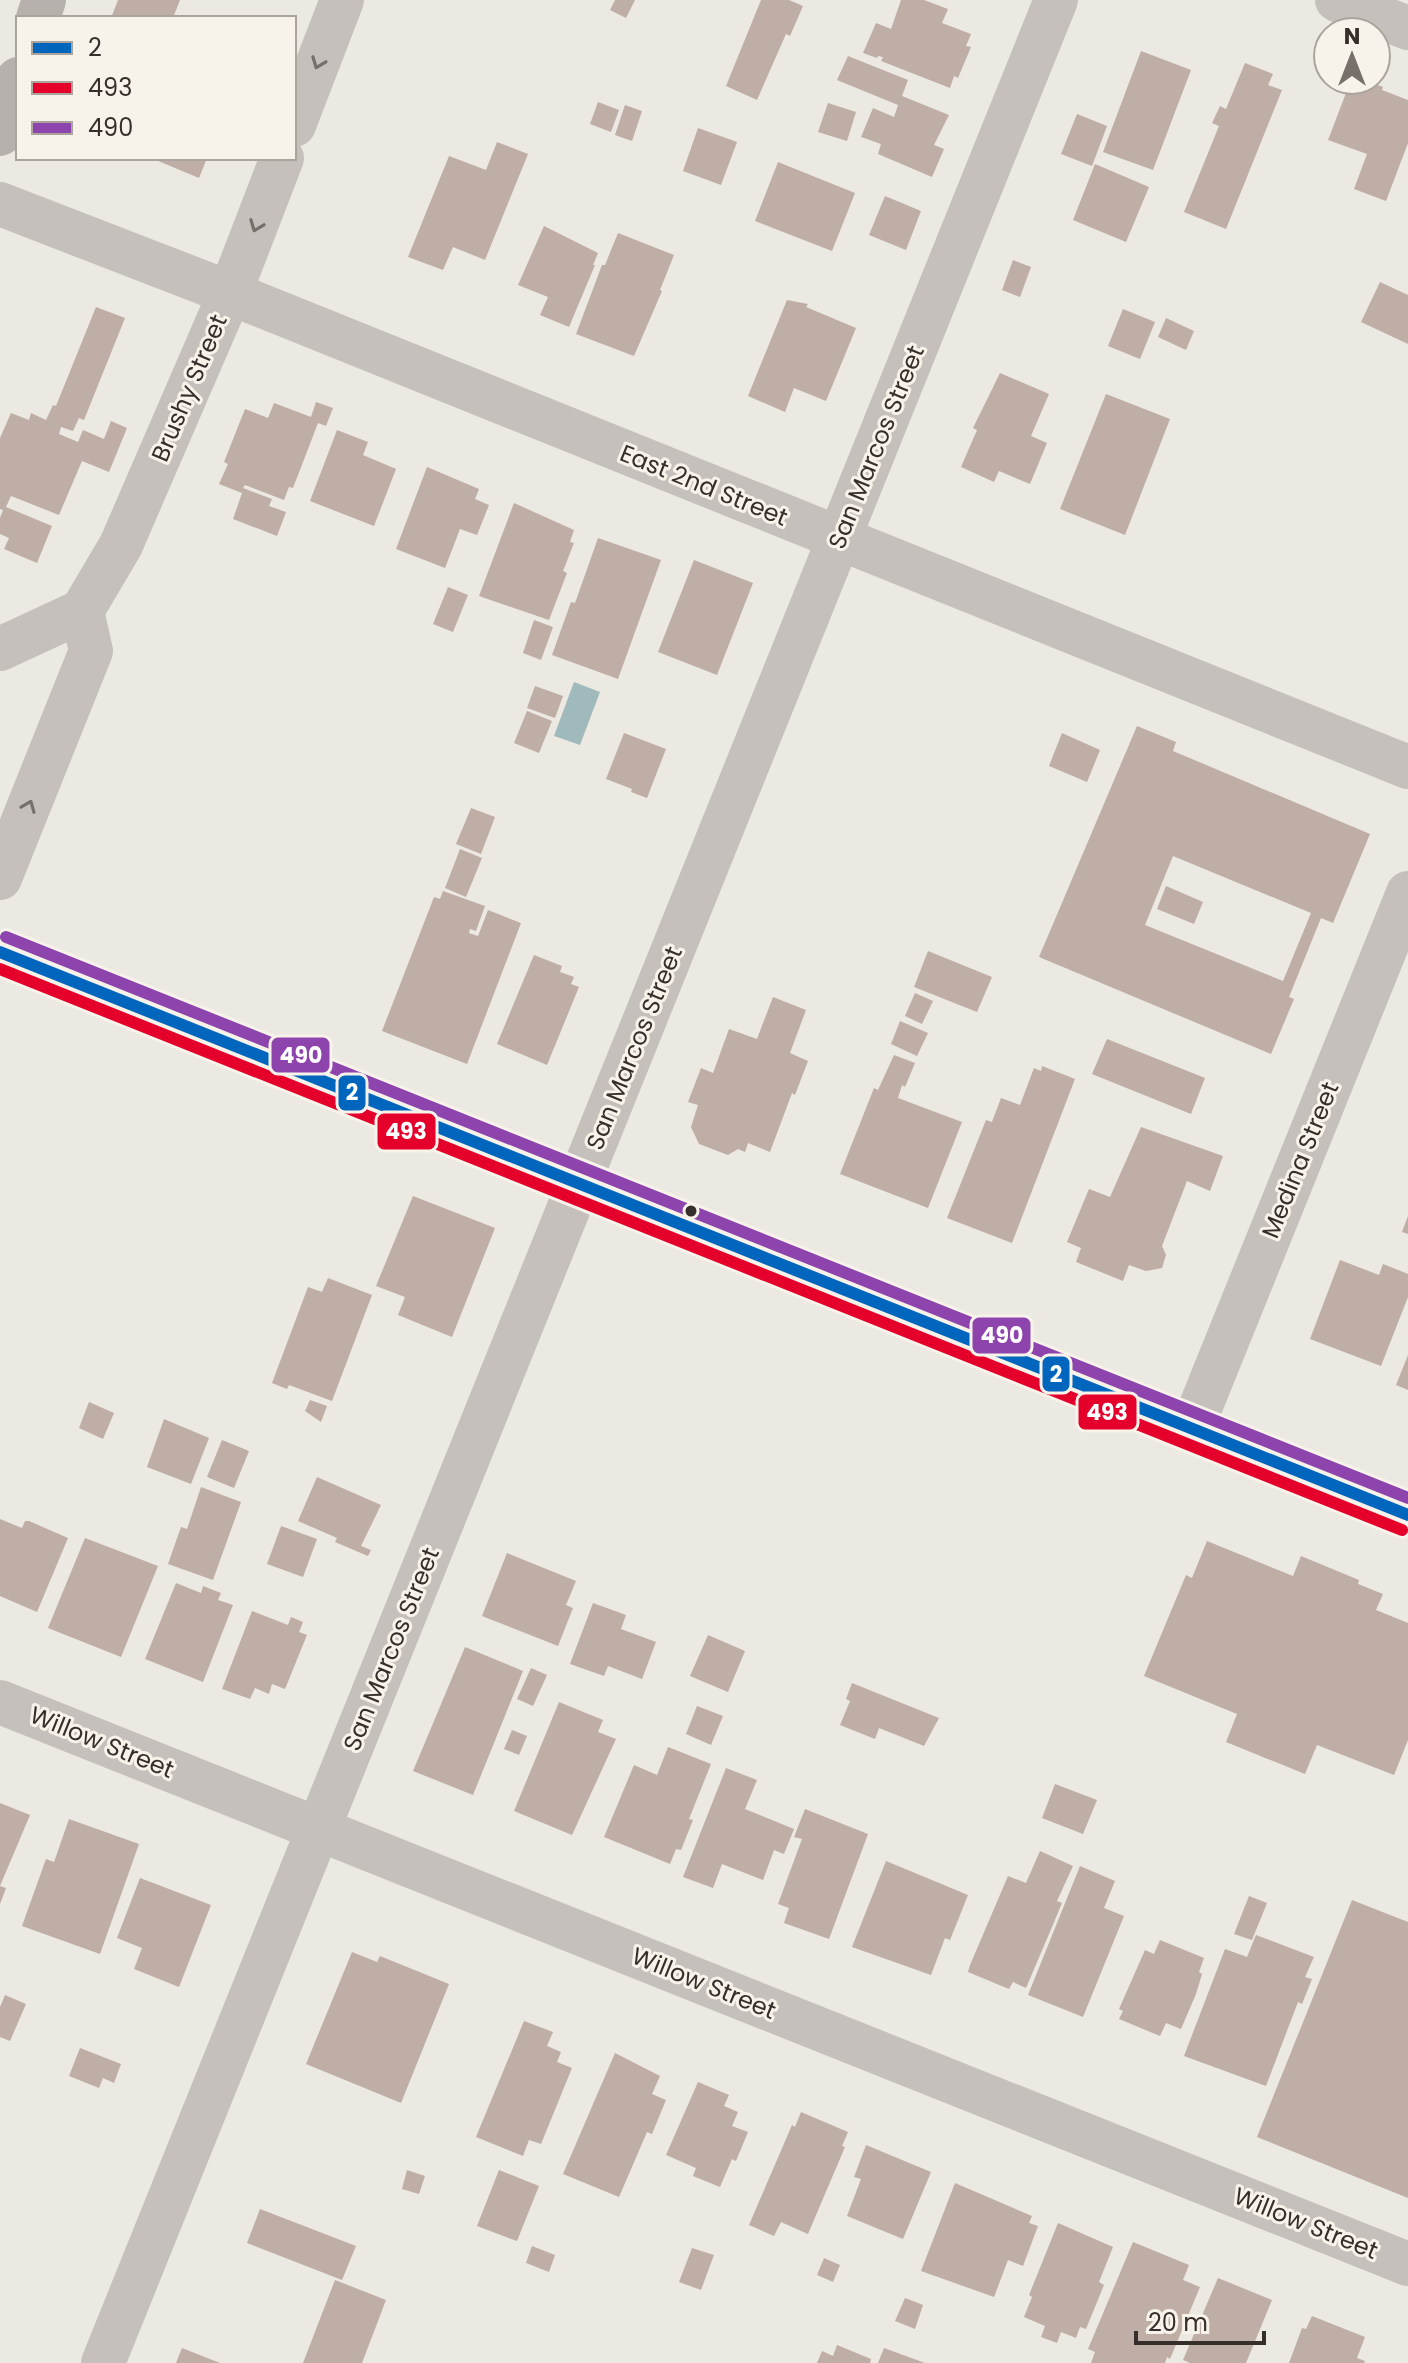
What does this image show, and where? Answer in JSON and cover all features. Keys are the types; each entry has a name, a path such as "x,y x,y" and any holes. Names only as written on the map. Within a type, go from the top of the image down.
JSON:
{"main road":[{"path":"0,134 16,85"},
{"path":"0,952 1408,1515"}],"street":[{"path":"296,120 342,0"},
{"name":"San Marcos Street","path":"103,2363 1056,0"},
{"path":"1337,0 1408,28"},
{"name":"Brushy Street","path":"82,611 121,545 230,293 281,160"},
{"name":"East 2nd Street","path":"0,204 230,293 1408,767"},
{"path":"0,649 82,611 91,651 0,878"},
{"name":"Medina Street","path":"1192,1428 1408,893"},
{"name":"Willow Street","path":"0,1702 1408,2264"}],"water":[{"path":"574,682 600,692 580,745 554,736"}],"building":[{"path":"118,0 180,0 174,16 112,16"},
{"path":"615,0 635,0 626,18 610,10"},
{"path":"761,0 789,0 803,6 790,36 786,34 757,100 726,86"},
{"path":"901,0 924,0 948,9 942,23 971,34 966,46 971,47 958,78 954,76 950,88 881,61 883,57 863,53 876,23 891,29"},
{"path":"1141,51 1191,70 1153,170 1103,152"},
{"path":"848,56 908,80 902,96 949,115 934,145 944,149 932,177 878,154 881,144 861,137 873,108 894,117 898,105 837,80"},
{"path":"1245,63 1273,74 1268,85 1282,90 1226,229 1184,212 1219,126 1212,123 1220,106 1226,109"},
{"path":"1392,94 1408,100 1408,143 1386,201 1354,189 1367,154 1328,140 1345,96"},
{"path":"598,102 619,110 611,132 590,124"},
{"path":"828,103 856,112 847,141 818,132"},
{"path":"625,105 642,111 632,141 615,135"},
{"path":"1077,114 1107,126 1092,166 1061,154"},
{"path":"698,128 737,142 721,185 683,171"},
{"path":"497,142 528,154 485,260 453,247 443,270 408,257 449,156 486,170"},
{"path":"156,160 206,160 199,178"},
{"path":"778,162 855,193 832,251 755,221"},
{"path":"1095,164 1149,187 1126,242 1073,220"},
{"path":"885,196 921,211 906,250 869,235"},
{"path":"544,226 598,253 569,327 540,315 548,297 518,285"},
{"path":"618,233 674,255 634,356 576,334 602,265 605,265"},
{"path":"1013,260 1031,267 1020,297 1002,290"},
{"path":"1380,282 1408,295 1408,344 1361,322"},
{"path":"787,300 808,304 806,307 856,328 826,401 794,388 785,412 748,396"},
{"path":"96,307 125,318 84,420 79,418 73,431 61,427 59,434 78,442 83,430 104,439 111,421 127,428 109,472 82,461 59,515 11,496 6,507 52,526 37,563 4,549 9,538 0,534 3,510 0,509 0,438 11,413 29,420 31,413 46,420 53,405 56,406"},
{"path":"1123,309 1155,322 1140,359 1108,346"},
{"path":"1166,318 1194,331 1186,350 1158,337"},
{"path":"1000,373 1049,394 1031,436 1047,443 1030,484 999,471 994,482 961,467 977,430 973,428"},
{"path":"1106,394 1170,419 1125,535 1060,509"},
{"path":"316,402 333,408 326,426 318,423 293,488 289,487 284,500 245,485 243,488 272,499 269,506 286,512 277,536 233,519 242,493 219,484 228,464 224,462 245,409 268,418 274,403 311,417"},
{"path":"337,430 368,442 363,455 396,469 374,526 310,501"},
{"path":"427,467 479,489 475,499 489,505 477,535 460,529 445,568 396,549"},
{"path":"514,503 574,530 570,542 574,543 563,571 567,573 549,620 479,596"},
{"path":"598,538 661,560 618,679 552,655"},
{"path":"694,560 753,583 717,675 658,652"},
{"path":"448,587 468,595 453,632 433,624"},
{"path":"534,620 553,627 541,660 523,653"},
{"path":"535,686 563,696 555,718 527,708"},
{"path":"527,711 552,721 539,753 514,743"},
{"path":"1137,726 1176,742 1173,751 1370,834 1333,923 1321,918 1289,997 1294,999 1271,1054 1039,957","holes":["1173,856 1311,913 1283,981 1145,925"]},
{"path":"624,733 666,749 647,798 606,779"},
{"path":"1062,733 1100,750 1087,782 1049,766"},
{"path":"471,808 495,817 481,854 456,844"},
{"path":"460,849 482,858 466,897 445,888"},
{"path":"1166,886 1203,902 1194,924 1157,909"},
{"path":"443,891 485,906 476,931 470,929 469,933 478,936 488,910 521,923 467,1064 382,1031 434,897 440,899"},
{"path":"928,951 992,977 977,1012 914,987"},
{"path":"534,955 562,966 560,972 574,977 571,984 579,987 547,1065 497,1044"},
{"path":"915,993 933,1001 922,1024 905,1016"},
{"path":"773,997 806,1010 790,1053 808,1061 795,1095 792,1093 770,1152 748,1143 745,1152 738,1149 728,1155 699,1144 691,1127 698,1105 688,1102 701,1068 713,1073 729,1029 757,1039"},
{"path":"900,1021 928,1033 917,1056 891,1044"},
{"path":"1107,1039 1205,1078 1191,1114 1092,1074"},
{"path":"894,1055 915,1063 898,1098 962,1122 928,1208 840,1174 874,1088 878,1090"},
{"path":"1042,1066 1075,1079 1012,1243 947,1218 986,1120 992,1122 1001,1098 1020,1105 1034,1068 1041,1071"},
{"path":"1141,1127 1223,1156 1210,1191 1187,1181 1162,1246 1166,1255 1162,1268 1146,1271 1129,1265 1123,1281 1076,1262 1081,1248 1067,1242 1089,1189 1110,1197"},
{"path":"413,1196 495,1228 452,1337 398,1315 405,1297 376,1286"},
{"path":"1408,1216 1408,1234 1402,1232"},
{"path":"1340,1260 1379,1275 1383,1264 1408,1274 1408,1297 1381,1366 1310,1339"},
{"path":"328,1278 372,1295 332,1401 289,1385 287,1389 272,1383 308,1287 322,1292"},
{"path":"1408,1355 1408,1390 1396,1385"},
{"path":"310,1400 327,1406 321,1422 305,1411"},
{"path":"89,1402 114,1413 103,1439 79,1428"},
{"path":"164,1419 209,1438 191,1484 147,1467"},
{"path":"222,1440 249,1451 234,1488 207,1477"},
{"path":"317,1477 381,1505 361,1546 371,1550 368,1556 298,1521"},
{"path":"201,1487 241,1502 213,1580 168,1564 181,1527 187,1529"},
{"path":"0,1519 22,1528 25,1521 29,1521 68,1538 37,1612 0,1596"},
{"path":"281,1526 317,1539 303,1577 267,1564"},
{"path":"85,1538 158,1566 121,1657 48,1628"},
{"path":"1207,1541 1293,1576 1301,1556 1359,1580 1358,1584 1383,1594 1376,1610 1408,1623 1408,1740 1394,1775 1317,1745 1305,1774 1226,1742 1237,1714 1144,1676 1186,1575 1192,1578"},
{"path":"507,1553 576,1581 566,1605 573,1608 558,1646 482,1616"},
{"path":"176,1583 201,1593 203,1586 221,1593 218,1600 233,1605 203,1682 145,1659"},
{"path":"593,1603 626,1615 621,1629 656,1642 642,1679 608,1666 604,1676 570,1664"},
{"path":"252,1611 288,1625 291,1617 303,1622 299,1632 307,1635 285,1689 272,1684 269,1694 255,1688 250,1699 222,1689"},
{"path":"708,1635 745,1651 728,1692 690,1676"},
{"path":"465,1647 523,1671 473,1795 413,1771"},
{"path":"531,1668 547,1675 533,1706 517,1699"},
{"path":"852,1683 939,1718 924,1746 879,1728 875,1739 840,1725 850,1701 846,1699"},
{"path":"559,1702 603,1720 598,1732 616,1739 572,1835 514,1811"},
{"path":"697,1706 723,1716 711,1745 686,1734"},
{"path":"512,1730 527,1736 519,1755 504,1749"},
{"path":"668,1747 711,1764 689,1819 693,1820 681,1850 676,1849 670,1864 604,1837 634,1765 657,1775"},
{"path":"726,1768 757,1780 745,1809 794,1829 784,1854 774,1850 763,1880 722,1864 713,1888 683,1877"},
{"path":"1055,1784 1097,1800 1083,1834 1042,1818"},
{"path":"0,1803 30,1815 0,1886"},
{"path":"805,1809 868,1834 829,1939 784,1923 789,1908 778,1904 802,1839 794,1837"},
{"path":"69,1819 139,1844 100,1954 22,1926 46,1859 54,1862"},
{"path":"1040,1851 1073,1866 1057,1901 1062,1903 1026,1988 1013,1982 1009,1989 968,1972 1008,1876 1026,1883"},
{"path":"886,1861 968,1895 950,1940 945,1938 931,1975 852,1947"},
{"path":"1080,1866 1115,1881 1104,1908 1124,1916 1083,2017 1028,1995"},
{"path":"140,1878 211,1905 179,1987 134,1969 142,1948 117,1938"},
{"path":"0,1886 6,1888 0,1904"},
{"path":"1249,1896 1267,1903 1252,1940 1234,1934"},
{"path":"1352,1900 1408,1922 1408,2198 1257,2137"},
{"path":"1256,1935 1314,1957 1305,1977 1312,1979 1302,2004 1298,2002 1266,2086 1184,2056 1225,1949 1247,1957"},
{"path":"1160,1940 1204,1958 1196,1994 1181,2029 1166,2023 1160,2036 1119,2019 1123,2011 1119,2009 1145,1950 1154,1954"},
{"path":"352,1952 377,1962 380,1956 449,1984 401,2103 306,2064"},
{"path":"5,1995 26,2004 10,2041 0,2037 0,2007"},
{"path":"524,2021 553,2032 547,2046 561,2052 557,2062 572,2068 541,2144 529,2140 523,2156 476,2137"},
{"path":"80,2048 121,2064 114,2083 103,2078 99,2088 69,2076"},
{"path":"615,2053 660,2076 652,2094 666,2100 652,2134 647,2132 619,2197 563,2174"},
{"path":"698,2082 729,2095 724,2106 738,2112 732,2126 748,2132 736,2161 732,2159 720,2187 693,2176 696,2168 666,2155"},
{"path":"801,2112 848,2132 842,2146 845,2147 808,2234 781,2222 774,2236 749,2225 792,2125 795,2127"},
{"path":"866,2145 931,2172 903,2239 847,2216 861,2179 854,2177"},
{"path":"407,2170 425,2176 419,2194 402,2189"},
{"path":"499,2170 539,2186 517,2241 477,2226"},
{"path":"955,2183 1032,2216 1029,2223 1038,2226 1023,2266 1008,2260 994,2297 921,2271"},
{"path":"260,2209 356,2246 342,2280 247,2243"},
{"path":"1058,2223 1113,2247 1099,2282 1104,2285 1086,2329 1080,2327 1076,2338 1061,2332 1057,2343 1041,2337 1045,2326 1024,2317 1032,2297 1029,2295"},
{"path":"1133,2242 1189,2265 1183,2280 1200,2287 1170,2359 1167,2357 1165,2363 1091,2363 1095,2352 1088,2349"},
{"path":"532,2246 555,2255 549,2272 526,2263"},
{"path":"692,2248 714,2255 701,2290 679,2282"},
{"path":"824,2258 840,2265 833,2282 817,2275"},
{"path":"1218,2278 1272,2300 1246,2363 1190,2363 1183,2360"},
{"path":"335,2280 386,2300 362,2363 303,2363"},
{"path":"905,2298 923,2305 915,2329 895,2321"},
{"path":"1312,2316 1365,2337 1357,2358 1364,2363 1289,2363 1302,2328 1306,2329"},
{"path":"837,2345 871,2359 870,2363 817,2363 822,2351 833,2356"},
{"path":"182,2348 220,2363 176,2363"},
{"path":"884,2348 925,2363 878,2363"}],"transit line":[{"name":"490","path":"6,937 1408,1498"},
{"name":"2","path":"0,952 1408,1515"},
{"name":"493","path":"0,969 1402,1530"}]}
